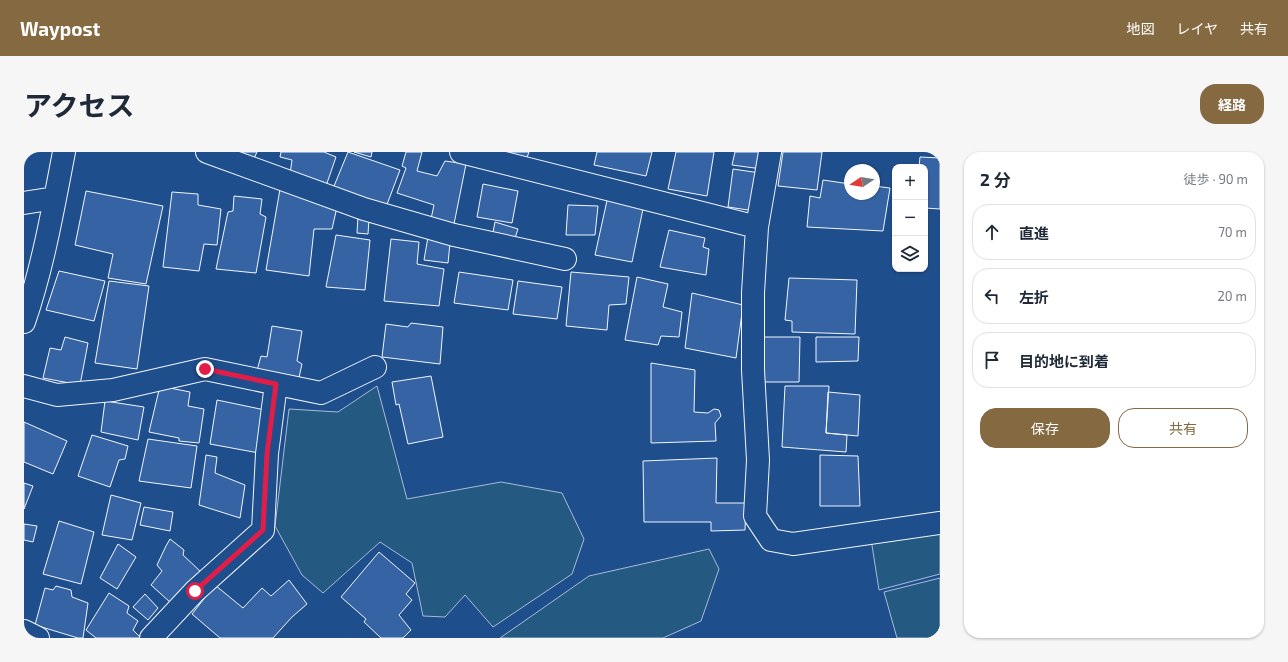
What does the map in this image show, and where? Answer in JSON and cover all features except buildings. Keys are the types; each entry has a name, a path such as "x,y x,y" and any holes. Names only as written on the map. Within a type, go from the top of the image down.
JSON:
{"street":[{"path":"24,322 33,295 64,152"},
{"path":"206,152 364,209 454,234 565,259"},
{"path":"461,152 757,227"},
{"path":"770,152 757,227 753,293 753,370 758,460 755,516 771,540 793,544 940,524"},
{"path":"24,203 55,198"},
{"path":"24,386 57,395 113,390 205,369 321,393 375,368"},
{"path":"151,638 195,591 263,530 267,454 276,384"},
{"path":"24,631 38,638"}],"shaded area":[{"path":"377,386 407,499 501,482 562,493 584,539 572,574 493,627 465,595 445,617 423,616 412,563 380,542 323,593 302,575 275,526 289,409 338,412"},
{"path":"940,531 940,574 879,590 871,539"},
{"path":"709,549 719,569 701,621 663,638 500,638 589,576"},
{"path":"940,578 940,638 897,638 884,592"}],"route":[{"path":"195,591 263,530 267,454 276,384 205,369"}]}
